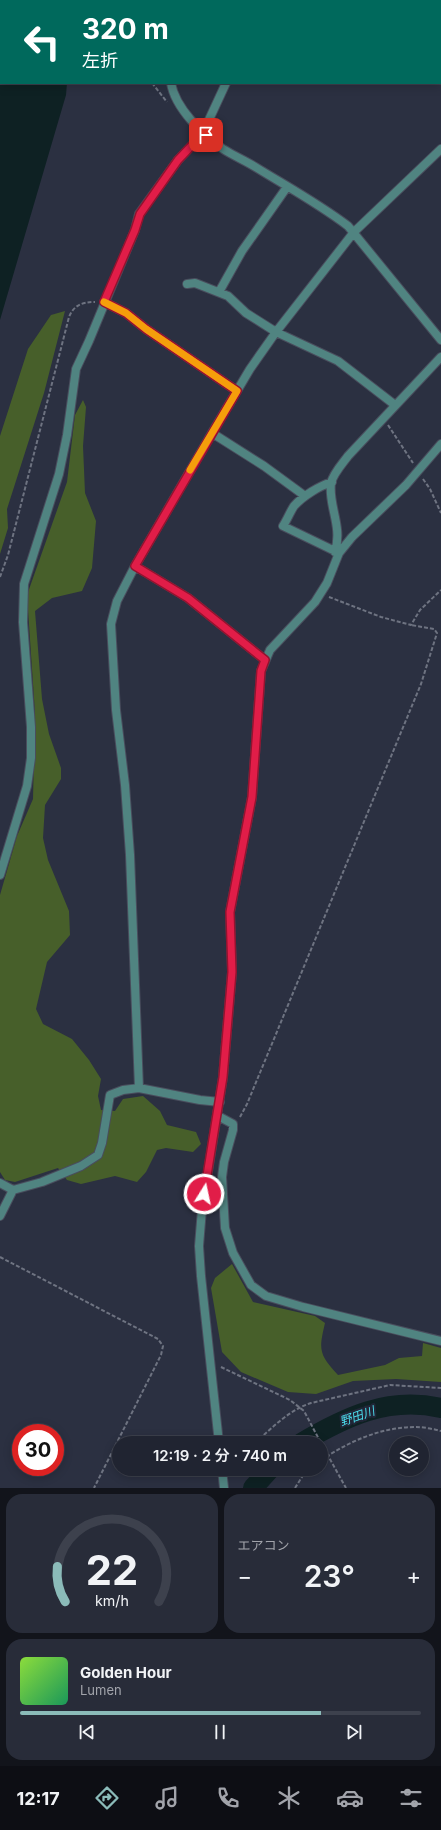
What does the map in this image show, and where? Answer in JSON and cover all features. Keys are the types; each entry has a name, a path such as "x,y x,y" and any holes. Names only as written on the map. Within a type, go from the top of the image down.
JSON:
{"street":[{"path":"172,84 173,92 178,103 204,133 223,148 330,212 354,232 441,340"},
{"path":"0,875 27,786 31,758 32,726 23,622 24,584 60,474 76,369 135,230 140,214 178,160 204,133 226,84"},
{"path":"140,1088 130,855 125,784 116,710 111,624 117,602 135,566 212,433 250,369 276,332 354,232 441,149"},
{"path":"219,292 242,251 288,187"},
{"path":"187,284 195,283 228,296 246,313 276,332 338,361 395,405"},
{"path":"104,302 126,313 146,329 237,391"},
{"path":"218,1436 199,1246 202,1209 220,1102 232,972 230,912 252,797 261,671 270,650 315,602 327,583 337,553 338,543 338,527 331,493 332,482 348,456 441,357"},
{"path":"212,433 258,462 305,496"},
{"path":"337,553 406,485 441,444"},
{"path":"332,482 325,484 305,496 294,506 284,526 337,553"},
{"path":"135,566 188,598 265,660"},
{"path":"0,1183 13,1190 42,1182 81,1166 98,1155 102,1143 110,1095 123,1090 140,1088 200,1100 220,1102"},
{"path":"218,1116 233,1124 233,1130 224,1162 222,1177 224,1228 234,1253 251,1285 266,1296 303,1308 441,1341"},
{"path":"0,1216 13,1190"},
{"path":"223,1476 224,1488"}],"path":[{"path":"0,577 10,547 72,309 78,304 104,302"},
{"path":"411,625 420,610 441,590"},
{"path":"233,1124 240,1117 247,1104 421,684 437,633 434,629 381,617 321,593"},
{"path":"0,1257 158,1339 163,1346 161,1355 94,1488"},
{"path":"212,1368 223,1367 258,1386 290,1400 304,1411 317,1436"},
{"path":"264,1436 300,1407 390,1385 441,1388"},
{"path":"346,1488 328,1456 351,1442 376,1432 417,1427 441,1431"},
{"path":"295,1488 302,1476"}],"green space":[{"path":"65,311 44,393 7,509 8,528 0,554 0,436 28,349 51,315"},
{"path":"83,400 86,407 83,446 85,493 96,521 92,568 82,591 52,598 35,611 42,699 49,734 61,768 61,779 45,805 43,838 48,860 69,911 70,935 47,962 36,1009 43,1024 72,1039 89,1060 101,1079 98,1096 101,1110 115,1111 123,1099 143,1096 160,1111 167,1125 196,1132 201,1144 193,1152 166,1148 157,1150 146,1172 137,1182 115,1176 81,1184 67,1180 58,1168 15,1182 5,1180 0,1172 0,895 17,836 33,799 35,713 27,595 67,482 75,415"},
{"path":"232,1264 253,1302 315,1316 325,1323 321,1345 322,1351 331,1368 338,1375 385,1365 399,1358 422,1356 423,1343 441,1348 441,1382 396,1379 353,1381 316,1394 288,1392 241,1372 222,1352 211,1288 215,1278"}],"shaded area":[{"path":"0,84 67,84 66,95 0,320"}],"waterway":[{"name":"野田川","path":"313,1436 351,1417 385,1407 422,1405 441,1408"},
{"name":"野田川","path":"253,1488 264,1476"}],"slow traffic":[{"path":"104,302 126,313 194,363 237,391 190,470"}],"route":[{"path":"204,1194 220,1102 225,1062 232,972 230,912 252,797 261,671 265,660 188,598 135,566 237,391 194,363 126,313 104,302 135,230 140,214 178,160 198,139 206,135"}]}
